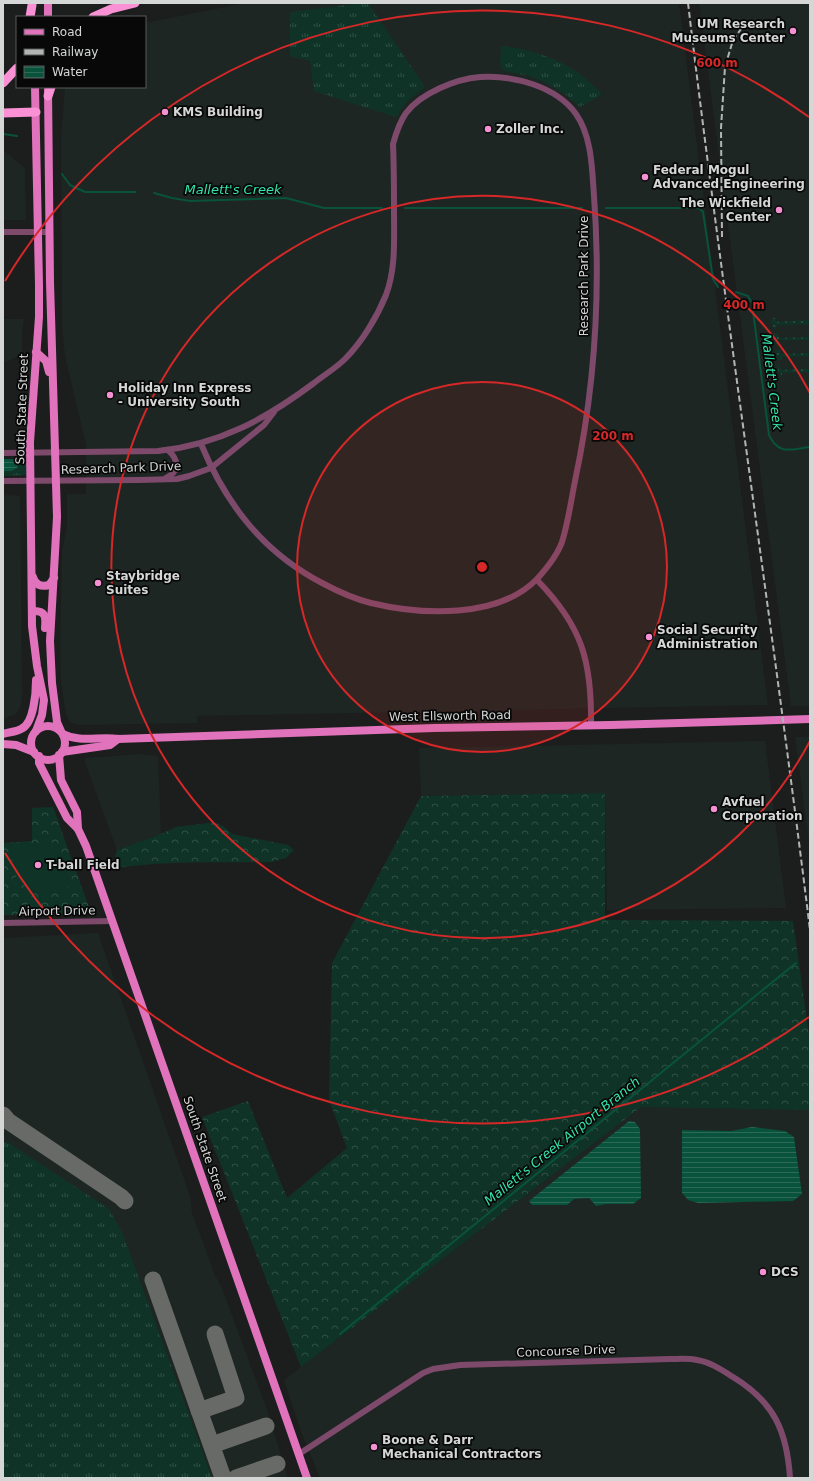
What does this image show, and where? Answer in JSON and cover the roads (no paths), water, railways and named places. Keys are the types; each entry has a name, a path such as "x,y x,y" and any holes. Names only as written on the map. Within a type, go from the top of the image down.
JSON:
{"highway":[{"path":"95,16 110,9 136,3"},
{"path":"31,16 32,4"},
{"path":"3,83 16,69"},
{"path":"3,113 36,112"}],"main road":[{"path":"48,3 48,16"},
{"name":"South State Street","path":"35,88 39,285 30,453 32,611 36,661 43,694 44,708 35,732"},
{"path":"36,112 40,110 49,90"},
{"path":"3,744 16,745 44,759 50,759 61,754 65,744 57,722 50,653 57,526 49,232 49,90"},
{"path":"36,352 46,361 49,371 50,394 54,421"},
{"path":"32,572 34,580 40,586 49,585 54,578"},
{"path":"32,611 40,612 45,617 44,642 50,653"},
{"path":"34,643 40,652 43,678 52,678"},
{"path":"3,734 22,729 29,723 36,688 36,661"},
{"name":"West Ellsworth Road","path":"62,733 81,738 107,737 118,739 434,728 810,719"},
{"path":"3,734 35,732 44,726 53,726 62,733"},
{"path":"35,732 31,741 36,754"},
{"name":"West Ellsworth Road","path":"61,754 110,745 118,739"},
{"name":"South State Street","path":"36,754 39,763 67,818 78,830 86,846 307,1478"},
{"name":"South State Street","path":"61,754 61,780 77,812 78,830"}],"street":[{"name":"Research Park Drive","path":"3,453 168,450 200,444 229,434 276,410 344,360 354,349 377,314 386,294 394,261 393,144 396,133 407,111 434,91 462,80 498,77 522,81 545,90 562,100 576,114 584,128 591,159 597,250 597,299 591,392 582,450 562,542 556,554 537,580 523,592 506,600 456,610 433,611 390,607 362,601 337,591 313,579 291,565 256,534 244,520 224,491 210,468 200,444"},
{"path":"38,205 49,205"},
{"path":"3,232 49,232"},
{"name":"Research Park Drive","path":"3,481 163,479 189,476 210,468 264,425 276,410"},
{"path":"163,479 172,475 175,471 176,465 174,455 168,450"},
{"path":"537,580 561,607 576,631 582,647 590,684 591,725"},
{"name":"Airport Drive","path":"3,924 112,921"},
{"name":"Concourse Drive","path":"299,1454 423,1373 433,1369 460,1365 670,1359 697,1360 721,1369 746,1385 768,1405 783,1433 789,1455 790,1478"}],"water":[{"path":"3,459 17,459 18,467 12,471 3,471"},
{"path":"629,1121 635,1122 640,1129 641,1198 633,1204 606,1204 596,1206 589,1198 574,1199 567,1205 532,1205 529,1201"},
{"path":"752,1127 785,1131 794,1137 802,1194 793,1201 698,1203 688,1200 682,1193 682,1130 731,1131"}],"waterway":[{"name":"Mallett's Creek","path":"3,134 17,136"},
{"name":"Mallett's Creek","path":"62,174 70,185 85,192 135,192"},
{"name":"Mallett's Creek","path":"154,193 190,201 286,198 324,208 382,208"},
{"name":"Mallett's Creek","path":"405,208 582,208"},
{"name":"Mallett's Creek","path":"606,208 699,208 703,212 713,279 718,287"},
{"name":"Mallett's Creek","path":"736,292 748,296 752,303 769,435 773,442 781,449 791,450 810,447"},
{"name":"Mallett's Creek Airport Branch","path":"340,1334 796,963"}],"railway":[{"path":"688,3 717,235 810,930"},
{"path":"722,237 721,128 725,67 733,40 744,25"}],"place":[{"name":"UM Research Museums Center","path":"793,31"},
{"name":"KMS Building","path":"165,112"},
{"name":"Zoller Inc.","path":"488,129"},
{"name":"Federal Mogul Advanced Engineering","path":"645,177"},
{"name":"The Wickfield Center","path":"779,210"},
{"name":"Holiday Inn Express - University South","path":"110,395"},
{"name":"Staybridge Suites","path":"98,583"},
{"name":"Social Security Administration","path":"649,637"},
{"name":"Avfuel Corporation","path":"714,809"},
{"name":"T-ball Field","path":"38,865"},
{"name":"DCS","path":"763,1272"},
{"name":"Boone & Darr Mechanical Contractors","path":"374,1447"}]}
